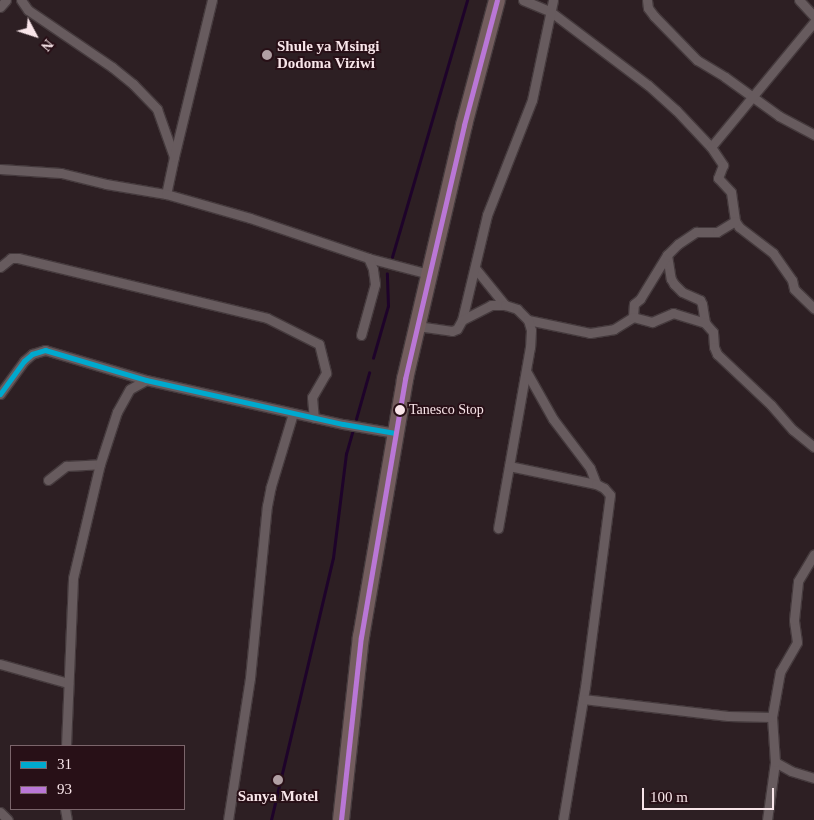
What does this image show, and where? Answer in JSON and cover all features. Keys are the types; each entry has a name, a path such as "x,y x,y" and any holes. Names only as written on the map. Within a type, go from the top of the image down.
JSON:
{"highway":[{"path":"341,820 361,637 395,433 417,326 464,125 498,0"}],"street":[{"path":"0,7 6,0"},
{"path":"21,0 28,10 112,67 157,109 174,157"},
{"path":"166,194 212,0"},
{"path":"523,0 551,12 655,90 711,147 723,165 718,178 731,192 735,221 739,227 773,253 792,280 794,289 814,308"},
{"path":"417,326 448,332 457,329 462,320 476,268 487,215 532,100 553,0"},
{"path":"647,0 648,8 654,16 697,60 800,130 814,135"},
{"path":"799,0 814,16"},
{"path":"711,147 814,22"},
{"path":"0,168 61,172 106,184 166,194 250,218 368,258 429,274"},
{"path":"633,317 634,304 640,299 667,255 692,234 700,231 717,232 735,221"},
{"path":"667,255 671,279 678,288 700,300 705,323"},
{"path":"0,267 11,258 18,258 267,318 320,344 326,373 312,397 314,418"},
{"path":"361,335 375,284 374,269 368,258"},
{"path":"476,268 505,305"},
{"path":"462,320 492,304 505,305 517,308 528,320 531,330 526,371 498,528"},
{"path":"528,320 565,329 598,333 620,326 633,317 652,322 676,313 705,323 713,332 714,347 717,354 814,447"},
{"path":"1,388 32,354 45,350 146,380 314,418 395,433"},
{"path":"526,371 553,419 590,468 596,484"},
{"path":"66,745 73,578 100,464 117,412 124,398 136,384 146,380"},
{"path":"228,820 250,678 267,506 271,486 293,413"},
{"path":"48,480 66,466 100,464"},
{"path":"509,466 596,484 607,491 610,502 583,699 563,820"},
{"path":"767,820 775,762 772,717 780,672 797,642 794,620 798,581 814,554"},
{"path":"0,664 68,683"},
{"path":"583,699 728,716 772,717"},
{"path":"775,762 791,771 814,778"},
{"path":"0,812 8,820"}],"waterway":[{"path":"392,257 467,0"},
{"path":"373,358 388,306 387,274"},
{"path":"356,419 369,373"},
{"path":"271,820 333,558 346,454 352,433"}],"transit line":[{"name":"93","path":"341,820 361,637 405,379 464,125 497,0"},
{"name":"31","path":"0,394 24,361 32,354 45,350 146,380 343,424 395,433"}],"place":[{"name":"Shule ya Msingi Dodoma Viziwi","path":"267,55"},
{"name":"Tanesco Stop","path":"400,410"},
{"name":"Sanya Motel","path":"278,780"}]}
